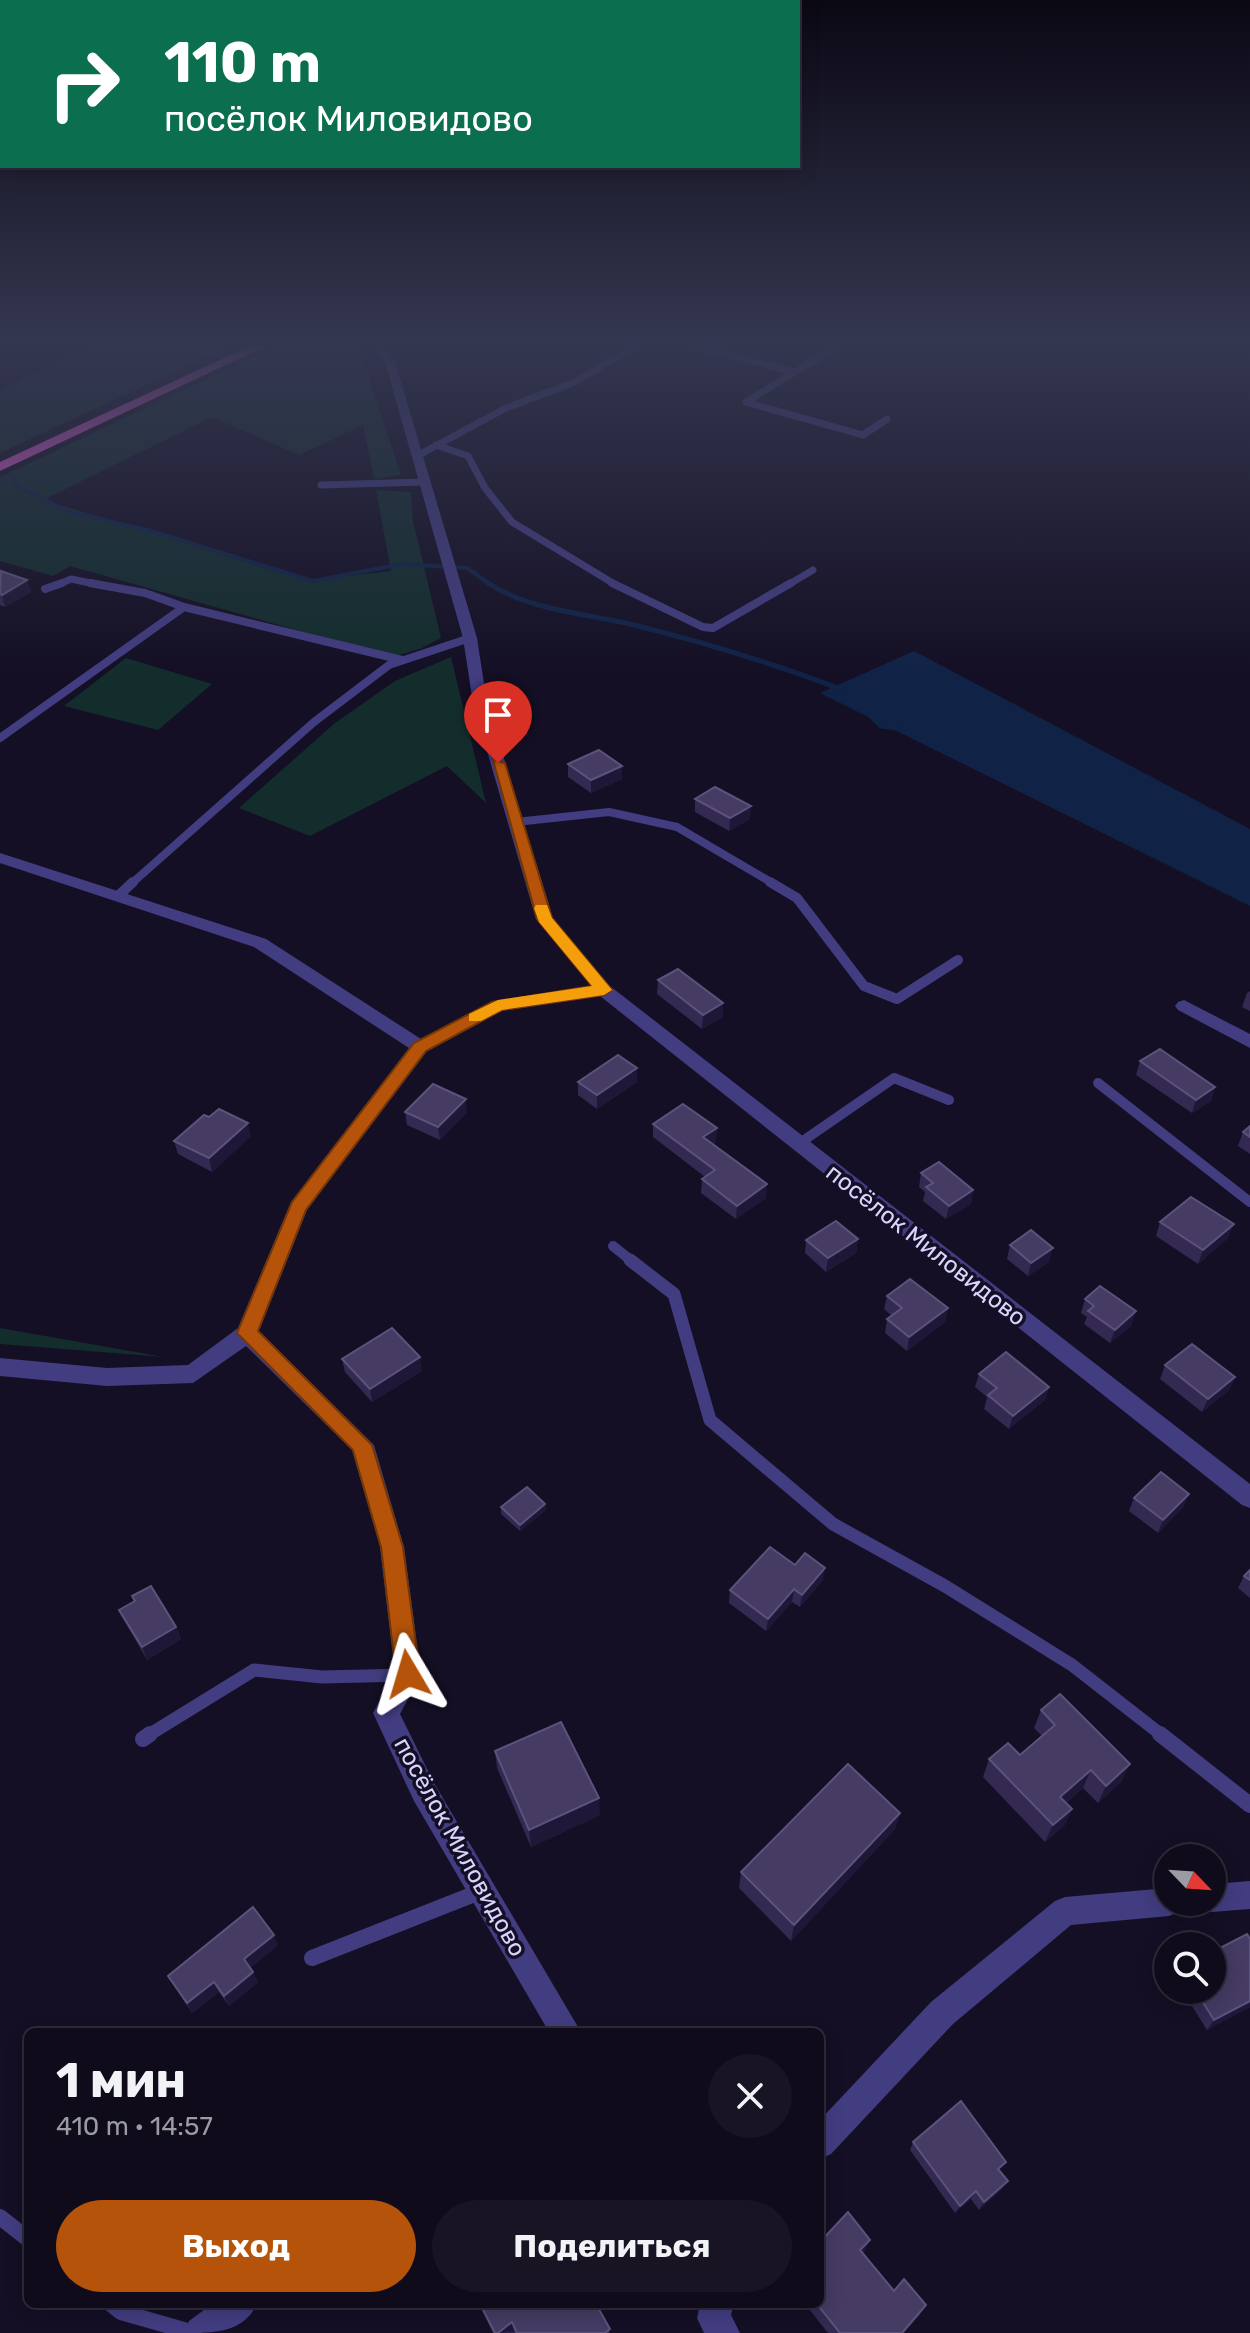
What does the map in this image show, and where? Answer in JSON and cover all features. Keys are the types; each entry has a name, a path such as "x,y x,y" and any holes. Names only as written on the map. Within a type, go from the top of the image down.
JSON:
{"highway":[{"path":"0,467 28,454"}],"street":[{"name":"посёлок Миловидово","path":"417,456 470,638 480,703 545,919 604,990 797,1145 1250,1498"},
{"path":"0,858 260,943 420,1047"},
{"path":"0,1367 107,1377 193,1374 247,1333 298,1207 420,1047 498,1006 604,990"},
{"path":"1184,1006 1250,1042"},
{"path":"247,1333 362,1445 392,1547 408,1674"},
{"name":"посёлок Миловидово","path":"408,1674 386,1713 424,1792 564,2028"},
{"path":"1226,1897 1250,1895"},
{"path":"824,2139 942,2013 1065,1911 1154,1903"},
{"path":"201,2333 235,2308"},
{"path":"716,2308 714,2318 723,2333"}],"lane":[{"path":"417,456 421,454"},
{"path":"462,454 468,456 485,488 512,522 603,578 703,627 713,628 813,570"},
{"path":"321,485 424,482"},
{"path":"45,589 71,579 145,593 184,607 402,660"},
{"path":"0,738 184,607"},
{"path":"118,896 314,722 389,665 470,638"},
{"path":"516,822 609,812 677,827 797,898 864,986 897,999 958,960"},
{"path":"797,1145 894,1078 949,1100"},
{"path":"1098,1083 1250,1202"},
{"path":"613,1246 674,1294 710,1420 833,1524 945,1586 1072,1665 1250,1805"},
{"path":"143,1739 254,1670 322,1677 408,1674"},
{"path":"312,1958 482,1890"},
{"path":"0,2217 24,2236"},
{"path":"116,2308 194,2333"}],"green space":[{"path":"49,454 137,454 43,500 311,580 391,571 376,490 411,492 413,521 441,638 420,649 392,657 70,566 53,576 0,561 0,477"},
{"path":"369,454 394,454 401,475 374,479"},
{"path":"451,657 486,803 447,766 310,836 239,808 335,723 395,681"},
{"path":"126,658 212,684 158,730 64,706"},
{"path":"0,1328 164,1357 0,1344"}],"water":[{"path":"914,651 1250,829 1250,906 820,693"}],"building":[{"path":"1,571 27,580 2,595"},
{"path":"599,750 622,766 591,780 568,764"},
{"path":"715,787 751,806 730,818 695,799"},
{"path":"678,969 723,1003 703,1015 658,980"},
{"path":"1160,1049 1215,1087 1196,1100 1140,1061"},
{"path":"618,1055 637,1068 597,1095 578,1082"},
{"path":"433,1084 466,1099 438,1127 405,1112"},
{"path":"683,1104 717,1128 703,1137 767,1184 737,1206 702,1179 715,1170 653,1124"},
{"path":"219,1109 248,1123 209,1158 174,1141 204,1115 209,1117"},
{"path":"939,1162 973,1190 949,1206 926,1187 933,1183 921,1173"},
{"path":"1191,1197 1234,1224 1203,1250 1160,1222"},
{"path":"836,1221 858,1239 828,1258 806,1240"},
{"path":"1031,1230 1053,1248 1031,1263 1010,1245"},
{"path":"910,1279 948,1308 909,1337 887,1319 902,1308 887,1296"},
{"path":"1100,1286 1136,1311 1115,1330 1088,1311 1094,1306 1085,1299"},
{"path":"392,1328 420,1357 370,1389 342,1359"},
{"path":"1192,1344 1235,1377 1208,1399 1165,1365"},
{"path":"1006,1352 1049,1387 1013,1416 988,1395 997,1388 979,1374"},
{"path":"1161,1472 1189,1494 1163,1520 1134,1498"},
{"path":"527,1487 545,1504 520,1525 501,1507"},
{"path":"770,1547 795,1565 805,1553 825,1568 802,1595 794,1589 768,1619 730,1590"},
{"path":"151,1586 176,1627 142,1647 119,1610 135,1601 132,1596"},
{"path":"1060,1694 1130,1764 1106,1786 1091,1770 1060,1797 1072,1809 1053,1825 989,1759 1008,1743 1020,1755 1055,1725 1041,1710"},
{"path":"561,1722 599,1798 529,1830 495,1751"},
{"path":"848,1764 900,1813 794,1925 741,1872"},
{"path":"253,1907 274,1935 244,1959 253,1972 224,1996 214,1982 187,2003 168,1976"},
{"path":"1247,1934 1250,1939 1250,2001 1214,2020 1204,2004 1226,2004 1226,1945"},
{"path":"961,2101 1006,2162 998,2169 1008,2181 984,2202 976,2191 960,2206 913,2142"},
{"path":"848,2212 870,2240 860,2250 894,2291 904,2279 926,2305 902,2333 840,2333 820,2308 824,2308 824,2238"},
{"path":"482,2308 598,2308 610,2329 605,2333 517,2333 512,2322 495,2333"}],"waterway":[{"path":"11,475 19,487 70,512 151,531 313,581 402,564 467,568 489,583"},
{"path":"489,583 539,605 684,638 843,690"},
{"path":"870,715 881,726 897,728"}],"slow traffic":[{"path":"475,1017 498,1006 604,990 545,919 542,908"}],"route":[{"path":"408,1674 392,1547 362,1445 247,1333 298,1207 420,1047 498,1006 604,990 545,919 498,763"}]}
